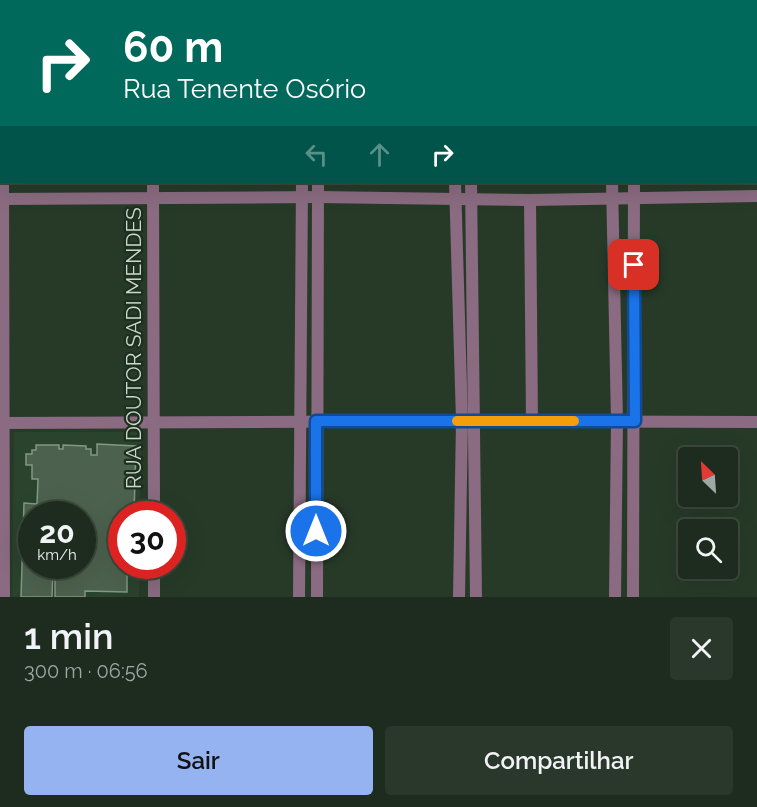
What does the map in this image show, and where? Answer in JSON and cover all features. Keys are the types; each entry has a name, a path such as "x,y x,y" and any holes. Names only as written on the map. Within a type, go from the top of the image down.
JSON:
{"street":[{"path":"3,183 1,423 4,597"},
{"name":"RUA DOUTOR SADI MENDES","path":"153,183 154,501"},
{"path":"299,597 302,183"},
{"path":"317,597 318,183"},
{"path":"455,183 462,421 459,597"},
{"path":"471,183 476,597"},
{"path":"612,183 617,421 615,597"},
{"path":"633,597 634,183"},
{"path":"2,199 318,197 530,200 757,196"},
{"path":"530,200 532,421"},
{"path":"1,423 757,422"},
{"path":"154,579 154,597"}],"shaded area":[{"path":"14,432 141,432 140,501 108,501 108,579 140,579 139,597 12,597"}],"building":[{"path":"97,444 136,446 134,501 108,501 108,579 127,579 127,592 85,591 85,597 55,597 55,579 96,579 96,501 37,501 38,479 32,479 32,465 26,465 26,454 32,454 32,450 36,450 36,445 59,445 59,449 63,449 63,445 86,446 86,449 91,449 91,455 97,455"},
{"path":"22,579 53,579 52,597 21,597"}],"slow traffic":[{"path":"457,421 574,421"}],"route":[{"path":"316,531 316,421 635,421 634,265"}]}
